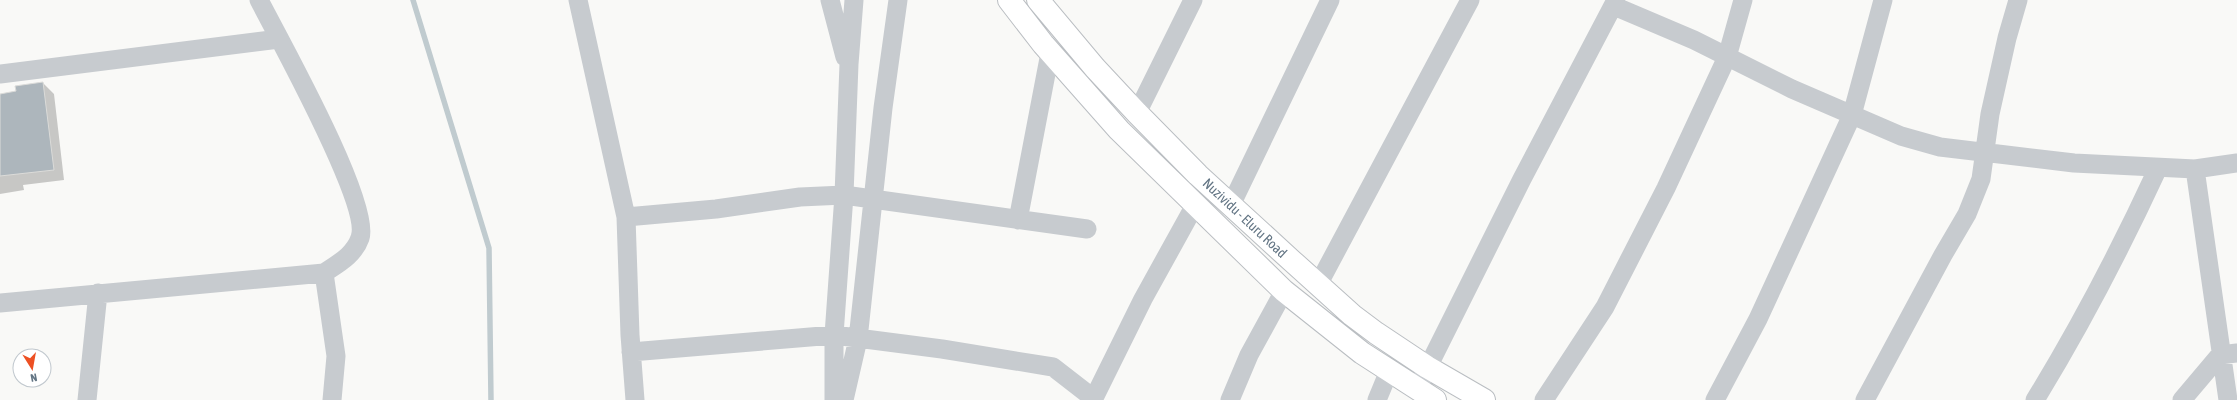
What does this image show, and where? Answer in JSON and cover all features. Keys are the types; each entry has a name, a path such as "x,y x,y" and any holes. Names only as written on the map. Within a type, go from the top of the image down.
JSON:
{"main road":[{"name":"Nuzividu - Eluru Road","path":"1009,0 1050,53 1119,130 1284,291 1325,325 1388,372 1435,400"},
{"name":"Nuzividu - Eluru Road","path":"1041,2 1094,68 1136,113 1231,205 1352,315 1427,367 1484,400"}],"street":[{"path":"0,303 324,273 351,255 361,237 361,217 349,183 318,114 259,0"},
{"path":"578,0 626,216 631,352 635,400"},
{"path":"830,0 848,69"},
{"path":"834,400 834,335 844,195 848,69 854,0"},
{"path":"844,400 858,339 873,198 898,0"},
{"path":"1136,113 1193,0"},
{"path":"1231,205 1330,0"},
{"path":"1319,284 1470,0"},
{"path":"1544,400 1605,307 1666,188 1727,57 1743,0"},
{"path":"1714,400 1758,319 1852,115 1883,0"},
{"path":"1865,400 1942,255 1967,214 1981,180 1984,152 1997,76 2018,0"},
{"path":"1417,389 1522,179 1615,3 1694,40 1792,89 1901,136 1940,147 2074,163 2158,168 2195,169 2237,163"},
{"path":"0,74 279,39"},
{"path":"1018,220 1050,53"},
{"path":"2035,400 2064,352 2120,247 2158,168"},
{"path":"2195,169 2229,354 2228,400"},
{"path":"626,216 716,208 800,197 844,195 1087,229"},
{"path":"631,352 834,335 942,349 1053,366 1093,399 1144,299 1196,205"},
{"path":"324,273 336,356 332,400"},
{"path":"1230,400 1249,355 1284,291"},
{"path":"87,400 98,293"},
{"path":"2182,400 2229,354"},
{"path":"1377,400 1388,372"}],"building":[{"path":"43,82 54,170 0,176 0,94 16,91 15,86"}],"waterway":[{"path":"413,0 489,248 491,400"}]}
